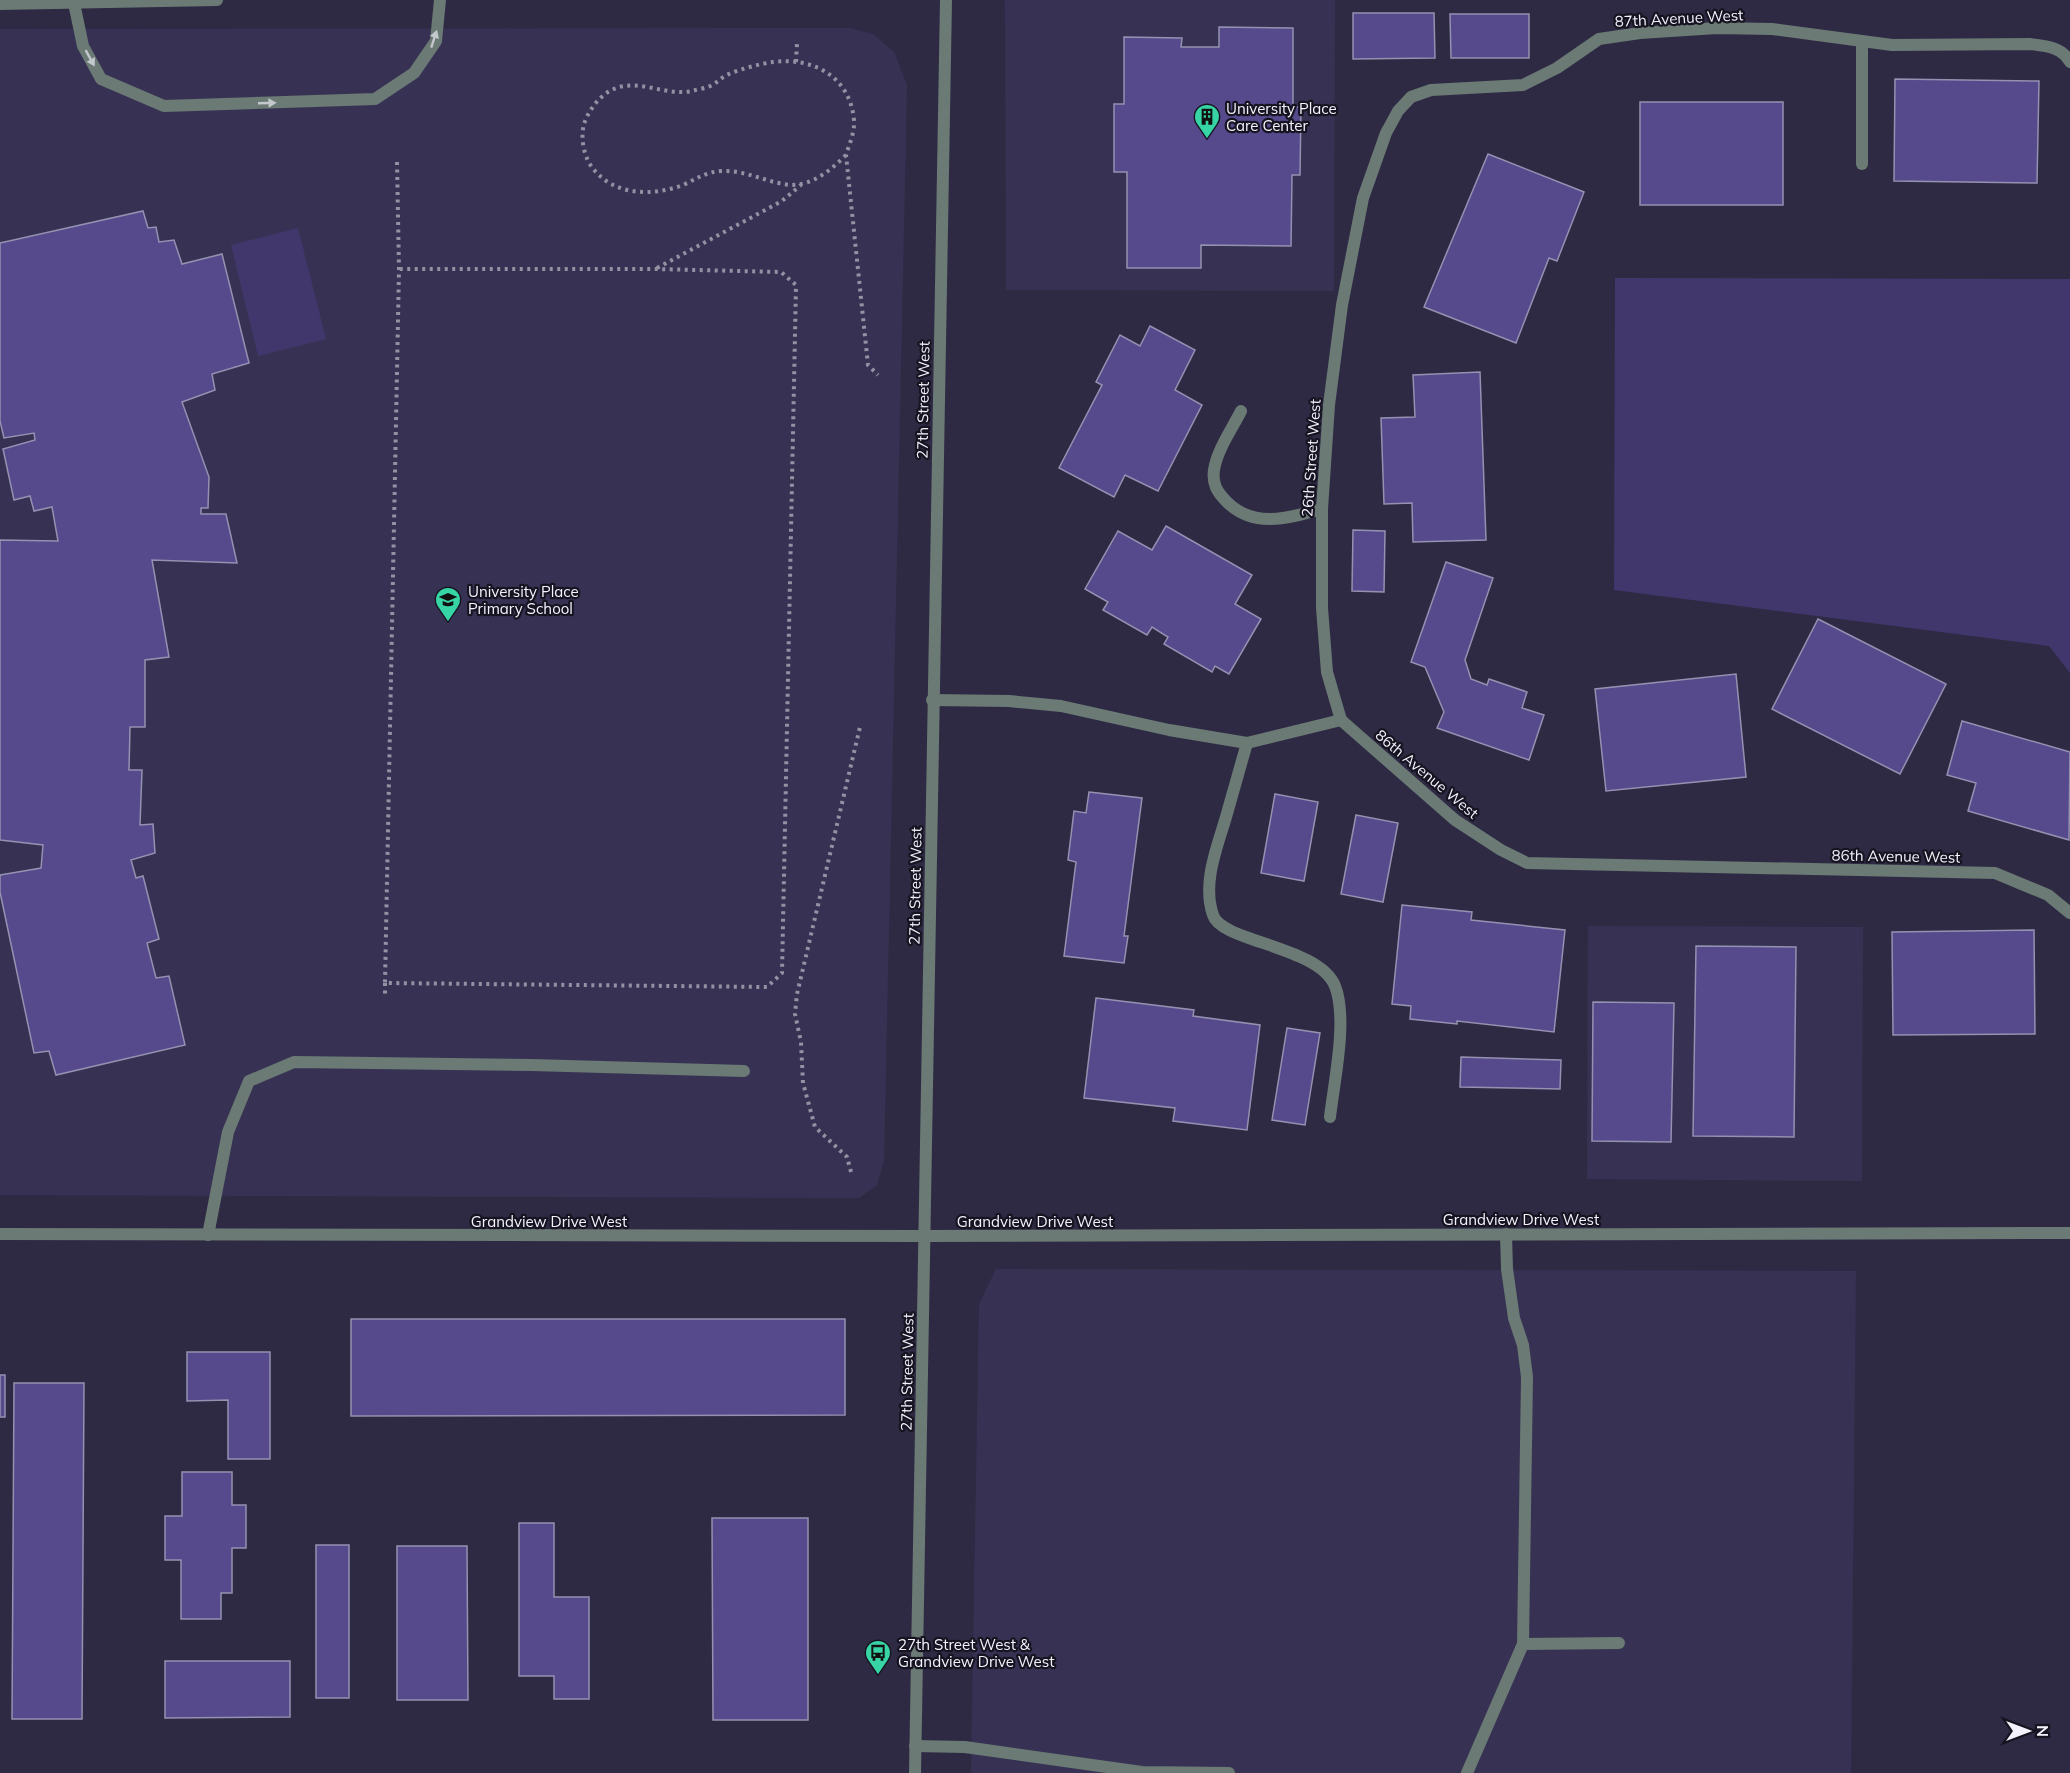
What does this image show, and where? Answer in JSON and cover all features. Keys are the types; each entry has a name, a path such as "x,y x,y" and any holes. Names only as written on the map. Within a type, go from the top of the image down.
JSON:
{"street":[{"path":"0,4 217,0"},
{"path":"74,3 83,46 102,79 164,106 375,99 414,73 436,41 440,0"},
{"name":"27th Street West","path":"915,1773 946,0"},
{"name":"87th Avenue West","path":"1363,198 1386,134 1398,111 1411,97 1431,90 1523,85 1557,69 1599,39 1640,33 1718,28 1772,29 1892,45 2030,44 2052,46 2067,56 2070,62"},
{"path":"1862,41 1862,164"},
{"name":"26th Street West","path":"1341,720 1327,672 1322,608 1322,509 1329,405 1342,305 1363,198"},
{"path":"1240,411 1215,467 1213,483 1218,493 1234,510 1249,517 1264,520 1288,518 1322,509"},
{"path":"932,700 1009,701 1061,706 1168,730 1247,743 1341,720"},
{"name":"86th Avenue West","path":"1341,720 1455,820 1501,850 1527,862 1995,873 2048,895 2070,913"},
{"path":"1247,743 1210,871 1210,900 1213,918 1229,931 1286,950 1327,973 1335,986 1341,1020 1330,1117"},
{"path":"208,1235 228,1132 249,1081 294,1062 744,1071"},
{"name":"Grandview Drive West","path":"0,1234 924,1236 2070,1233"},
{"path":"1467,1773 1523,1644 1527,1377 1513,1308 1506,1234"},
{"path":"1523,1644 1619,1642"},
{"path":"915,1746 965,1747 1142,1772 1229,1773"}],"path":[{"path":"796,62 797,43"},
{"path":"801,184 784,184 758,176 722,171 705,173 683,184 659,191 620,189 604,181 590,166 583,149 583,127 589,111 607,93 627,84 668,91 690,91 711,86 728,74 773,62 814,65 837,79 849,98 854,121 846,155 868,365 878,375"},
{"path":"655,269 782,201 801,184 828,173 846,155"},
{"path":"385,997 399,268 397,162"},
{"path":"385,983 767,987 782,973 796,285 781,272 399,268"},
{"path":"851,1172 847,1157 815,1127 803,1083 801,1042 795,1014 797,994 860,727"}],"shaded area":[{"path":"1005,0 1335,0 1334,291 1006,290"},
{"name":"University Place Primary School","path":"849,28 873,34 894,52 907,85 884,1161 877,1185 859,1198 0,1195 0,29"},
{"path":"298,228 326,339 258,356 231,245"},
{"path":"1615,278 2070,279 2070,673 2049,646 1614,590"},
{"path":"1588,926 1863,927 1862,1181 1587,1179"},
{"path":"996,1269 1856,1271 1851,1773 971,1773 979,1304"}],"building":[{"path":"1353,13 1434,13 1435,58 1353,59"},
{"path":"1450,14 1529,14 1529,58 1451,58"},
{"name":"University Place Care Center","path":"1219,27 1293,28 1293,107 1301,107 1300,175 1292,175 1291,246 1201,245 1201,268 1127,268 1127,172 1114,172 1114,104 1124,104 1124,37 1182,38 1181,47 1219,47"},
{"path":"1895,79 2039,81 2037,183 1894,181"},
{"path":"1640,102 1783,102 1783,205 1640,205"},
{"path":"1488,154 1584,192 1557,261 1549,258 1516,343 1424,307"},
{"path":"143,211 148,228 156,227 159,242 174,240 182,264 222,254 249,363 212,374 215,390 182,402 209,477 208,508 201,508 201,514 226,514 237,563 152,560 169,657 145,660 145,727 130,727 129,770 142,770 140,825 153,824 155,853 131,860 136,878 143,876 159,939 147,943 156,978 169,976 185,1045 56,1075 49,1051 34,1053 0,892 0,875 41,868 43,845 0,840 0,540 58,541 52,507 34,511 30,496 14,500 3,449 35,440 34,433 4,438 0,421 0,243"},
{"path":"1150,326 1195,350 1175,390 1202,405 1158,491 1125,475 1114,497 1059,468 1102,385 1096,382 1120,335 1140,346"},
{"path":"1480,372 1486,540 1413,542 1412,503 1384,504 1381,418 1415,417 1413,375"},
{"path":"1166,526 1252,575 1235,604 1261,619 1229,674 1215,666 1212,672 1164,644 1168,637 1152,627 1147,635 1103,610 1108,602 1085,589 1118,531 1152,550"},
{"path":"1353,530 1385,531 1384,592 1352,591"},
{"path":"1446,562 1493,578 1465,660 1471,679 1487,685 1489,679 1527,692 1522,708 1544,715 1529,760 1437,728 1444,712 1425,667 1411,662"},
{"path":"1818,619 1946,684 1900,774 1772,709"},
{"path":"1736,674 1746,777 1606,791 1595,689"},
{"path":"1962,721 2070,752 2069,840 1968,811 1976,783 1947,775"},
{"path":"1089,792 1142,798 1124,936 1128,936 1124,963 1064,956 1076,862 1068,860 1074,811 1086,813"},
{"path":"1275,794 1318,802 1304,881 1261,873"},
{"path":"1356,815 1398,823 1383,902 1341,894"},
{"path":"1402,905 1472,912 1471,920 1565,930 1554,1032 1457,1021 1457,1024 1410,1019 1411,1006 1392,1004"},
{"path":"2034,930 2035,1034 1893,1035 1892,932"},
{"path":"1696,946 1796,947 1794,1137 1693,1136"},
{"path":"1096,998 1194,1010 1193,1016 1260,1025 1247,1130 1173,1121 1175,1108 1084,1098"},
{"path":"1593,1002 1674,1003 1671,1142 1592,1141"},
{"path":"1287,1028 1320,1033 1305,1125 1272,1120"},
{"path":"1461,1057 1561,1060 1560,1089 1460,1087"},
{"path":"351,1319 845,1319 845,1415 351,1416"},
{"path":"187,1352 270,1352 270,1459 228,1459 228,1400 187,1401"},
{"path":"0,1375 5,1375 5,1417 0,1417"},
{"path":"14,1383 84,1383 82,1719 12,1719"},
{"path":"182,1472 232,1472 232,1505 246,1505 246,1548 232,1548 232,1593 221,1593 221,1619 181,1619 181,1560 165,1560 165,1516 182,1516"},
{"path":"712,1518 808,1518 808,1720 713,1720"},
{"path":"519,1523 554,1523 554,1597 589,1597 589,1699 554,1699 554,1676 519,1676"},
{"path":"316,1545 349,1545 349,1698 316,1698"},
{"path":"397,1546 467,1546 468,1700 397,1700"},
{"path":"165,1661 290,1661 290,1717 165,1718"}],"place":[{"name":"University Place Care Center","path":"1207,140"},
{"name":"University Place Primary School","path":"448,623"},
{"name":"27th Street West & Grandview Drive West","path":"878,1676"}]}
